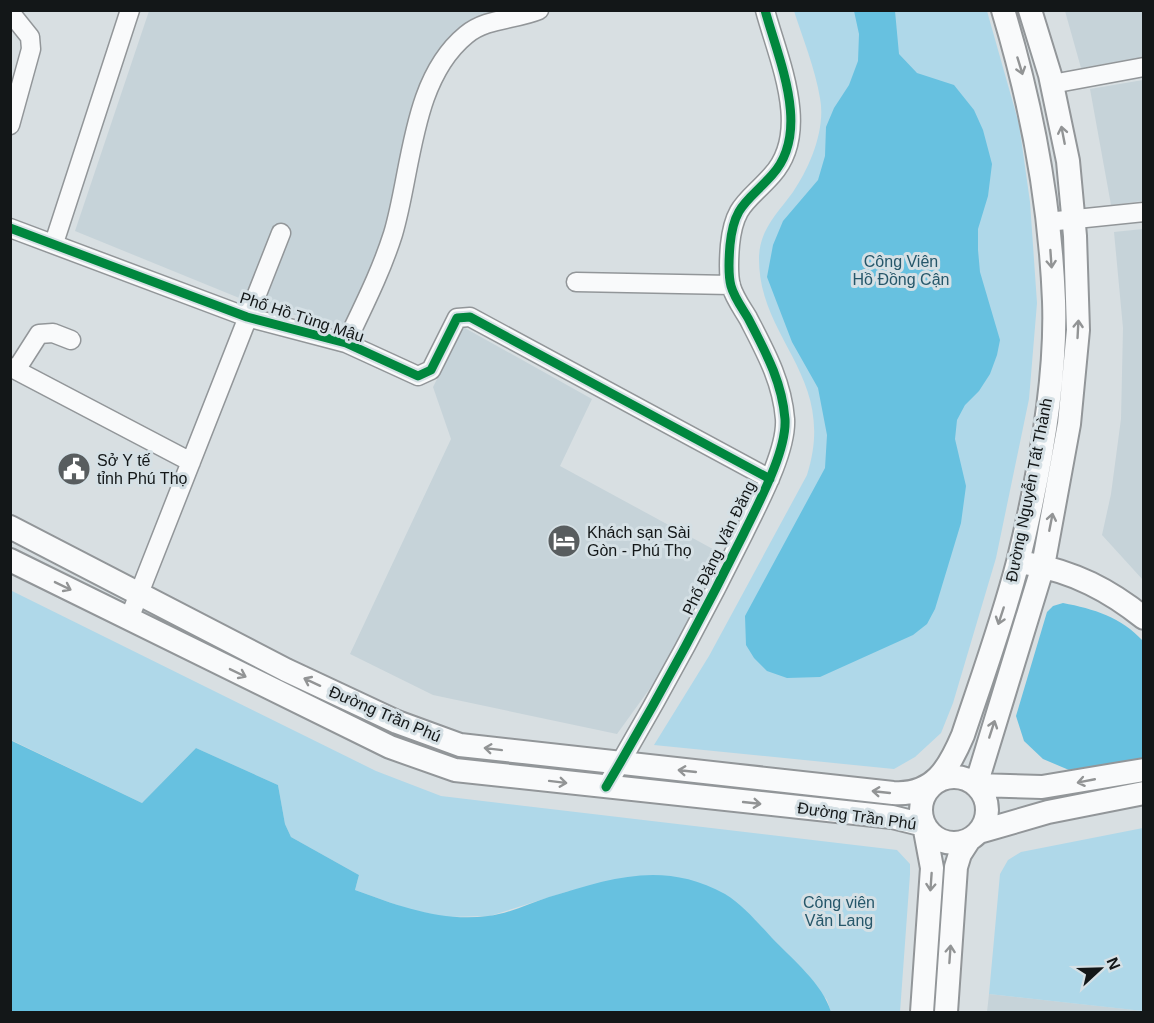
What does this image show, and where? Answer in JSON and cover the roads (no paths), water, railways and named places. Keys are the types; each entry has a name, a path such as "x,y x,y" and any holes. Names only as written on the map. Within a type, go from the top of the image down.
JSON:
{"main road":[{"name":"Đường Nguyễn Tất Thành","path":"937,781 952,760 963,735 1018,561 1039,456 1049,386 1054,302 1047,222 1034,121 1003,10"},
{"name":"Đường Nguyễn Tất Thành","path":"976,785 1043,566 1064,456 1076,359 1079,301 1068,161 1052,84 1030,10"},
{"name":"Đường Trần Phú","path":"10,527 286,670 397,722 437,737 471,746 903,794 937,781"},
{"name":"Đường Trần Phú","path":"10,560 390,747 455,770 892,817 924,825"},
{"path":"1018,561 1082,578 1104,589 1143,618"},
{"path":"429,761 437,737"},
{"path":"922,1012 932,868 921,810 926,791 937,781 957,777 976,785 1042,787 1143,770"},
{"path":"946,1012 956,867 985,821 987,808 984,796 976,785"},
{"path":"924,825 932,835 943,842 956,844 1048,812 1143,793"}],"street":[{"path":"54,243 130,10"},
{"path":"346,343 392,236 419,114 435,77 467,33 483,24 512,20 538,10"},
{"name":"Phố Đặng Văn Đăng","path":"606,787 665,689 770,479 785,422 782,396 772,365 730,285 730,248 733,225 740,207 773,174 784,157 791,133 785,85 765,10"},
{"path":"10,125 31,49 30,37 19,15"},
{"path":"1052,84 1143,67"},
{"path":"1047,222 1143,212"},
{"name":"Phố Hồ Tùng Mậu","path":"10,228 247,317 346,343 418,376 431,370 457,318 470,317 770,479"},
{"path":"129,619 280,233"},
{"path":"576,282 730,285"},
{"path":"71,340 53,333 39,334 13,368 190,462"}],"water":[{"path":"854,11 895,11 899,54 917,73 954,85 974,110 983,130 992,164 988,196 978,229 978,250 980,272 1000,340 990,374 979,391 965,405 957,420 955,439 966,486 961,523 935,609 927,624 913,635 820,677 787,678 767,671 754,658 746,645 745,616 825,468 827,435 818,388 792,342 767,277 773,245 783,221 818,180 825,156 826,127 834,108 849,85 858,61 859,34"},
{"path":"1063,603 1106,615 1126,626 1143,641 1143,758 1069,770 1043,759 1024,741 1016,716 1047,612 1053,606"},
{"path":"10,740 142,803 196,748 278,785 285,824 291,837 359,875 355,890 388,902 437,915 471,917 496,915 594,884 637,876 680,877 702,884 725,894 750,914 814,982 831,1012 11,1012"}],"place":[{"name":"Sở Y tế tỉnh Phú Thọ","path":"74,469"},
{"name":"Khách sạn Sài Gòn - Phú Thọ","path":"564,541"}],"park label":[{"name":"Công Viên Hồ Đồng Cận","path":"901,270"},
{"name":"Công viên Văn Lang","path":"839,911"}]}
